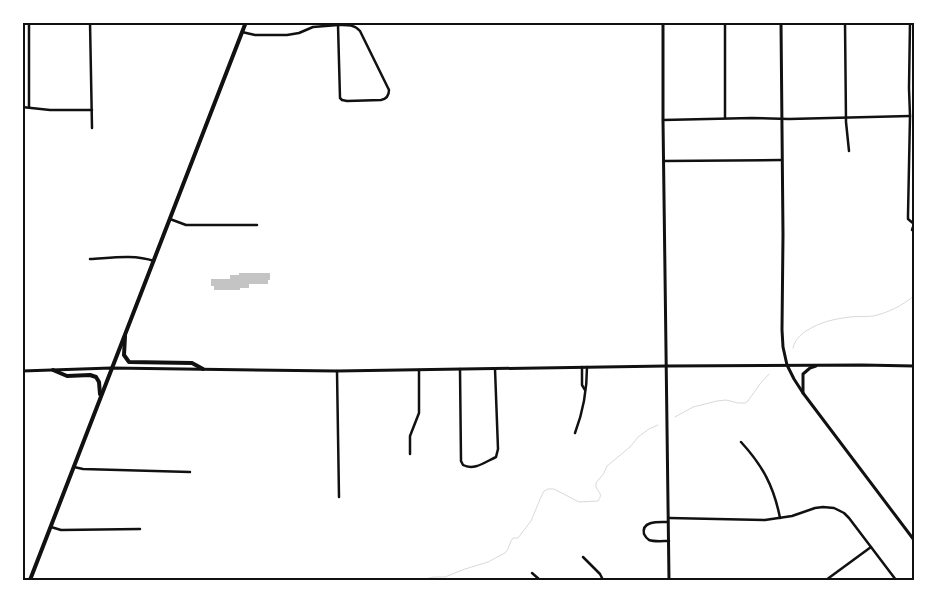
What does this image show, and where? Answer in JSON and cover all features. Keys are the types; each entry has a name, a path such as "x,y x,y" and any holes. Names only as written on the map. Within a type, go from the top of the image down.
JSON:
{"main road":[{"path":"30,580 246,22"},
{"path":"125,333 124,355 129,362 192,363 203,369"},
{"path":"53,370 66,376 90,375 96,377 99,382 101,396"}],"street":[{"path":"28,22 29,107"},
{"path":"90,22 92,128"},
{"path":"663,22 669,580"},
{"path":"724,22 725,119"},
{"path":"782,22 782,330 787,365 803,393 914,540"},
{"path":"845,22 846,118 849,150"},
{"path":"910,22 908,219 914,224 912,230"},
{"path":"242,32 255,35 294,34 313,27 353,25 360,31 389,90 388,96 381,100 347,101 340,98 338,26"},
{"path":"22,61 29,61"},
{"path":"22,107 50,110 92,110"},
{"path":"663,120 910,116"},
{"path":"664,161 782,160"},
{"path":"170,219 186,225 256,225"},
{"path":"90,259 124,257 154,261"},
{"path":"803,393 802,377 804,372 821,365"},
{"path":"22,370 111,368 337,371 666,366 914,366"},
{"path":"582,367 582,385 585,390"},
{"path":"575,433 583,410 587,385 587,367"},
{"path":"460,369 462,461 465,466 475,468 496,457 497,454 495,369"},
{"path":"410,454 410,436 419,413 419,370"},
{"path":"337,371 339,497"},
{"path":"741,442 760,465 767,477 774,494 780,518"},
{"path":"74,467 83,469 190,472"},
{"path":"669,541 650,540 645,536 646,525 652,522 668,520 765,520 792,516 815,508 834,508 849,518 896,580"},
{"path":"51,527 61,530 140,529"},
{"path":"826,580 871,547"},
{"path":"583,557 600,574 603,580"},
{"path":"532,573 540,580"}],"building":[{"path":"239,273 270,273 270,280 268,280 268,284 249,284 249,288 240,288 240,290 214,290 214,286 211,286 211,279 230,279 230,275 239,275"}],"waterway":[{"path":"793,348 799,336 817,325 838,319 879,315 914,296"},
{"path":"675,417 693,407 717,401 726,400 745,403 769,374"},
{"path":"425,580 434,577 445,577 488,562 505,553 513,538 518,538 531,521 544,491 548,489 554,489 579,502 598,501 600,495 596,483 607,466 630,447 638,437 658,425"}]}
